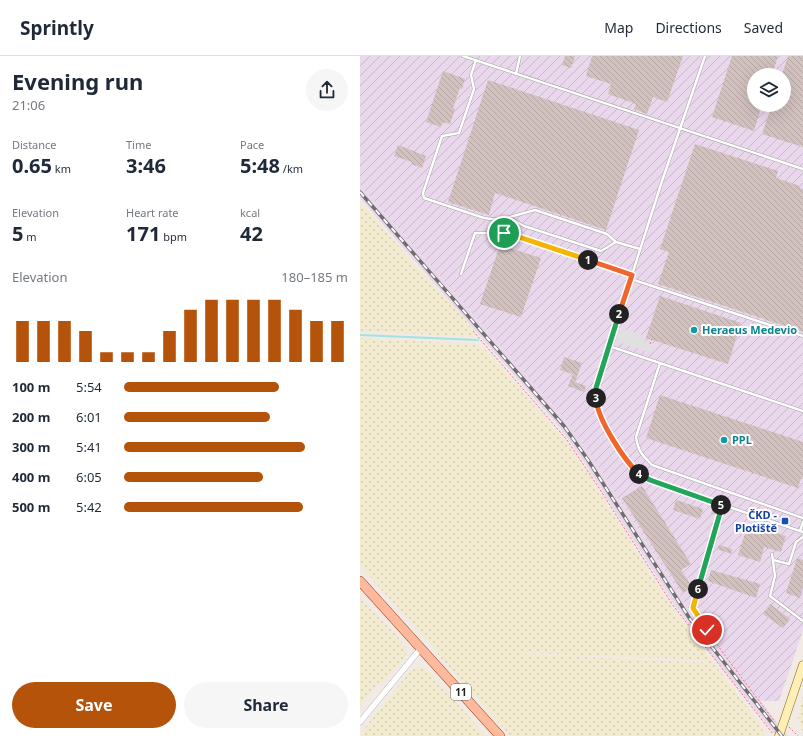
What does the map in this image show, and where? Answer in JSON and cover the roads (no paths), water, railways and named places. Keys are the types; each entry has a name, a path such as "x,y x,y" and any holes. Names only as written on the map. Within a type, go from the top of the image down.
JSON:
{"main road":[{"name":"11","path":"360,581 500,736"},
{"path":"782,729 803,665"}],"street":[{"path":"360,722 421,648"}],"lane":[{"path":"463,56 803,169"},
{"path":"516,74 520,56"},
{"path":"705,56 640,249 596,388 598,412 620,450 638,473 650,480 722,506 801,531 803,522"},
{"path":"476,60 471,75 474,89 459,132 442,136 423,193 424,198 484,218 498,220 510,218 535,210 607,234 616,242 640,249"},
{"path":"510,218 524,226 601,251 616,242"},
{"path":"461,274 475,233 504,233 632,275"},
{"path":"631,280 803,336"},
{"path":"609,346 803,411"},
{"path":"660,363 636,437 637,447 640,453 652,465 803,518"},
{"path":"773,560 789,564 796,542 803,537"},
{"path":"772,554 775,576 770,596 803,621"}],"waterway":[{"path":"360,335 478,340"}],"railway":[{"path":"360,192 564,426 588,460 690,619 782,736"}],"place":[{"name":"Heraeus Medevio","path":"694,330"},
{"name":"PPL","path":"724,440"},
{"name":"ČKD - Plotiště","path":"785,521"}]}
